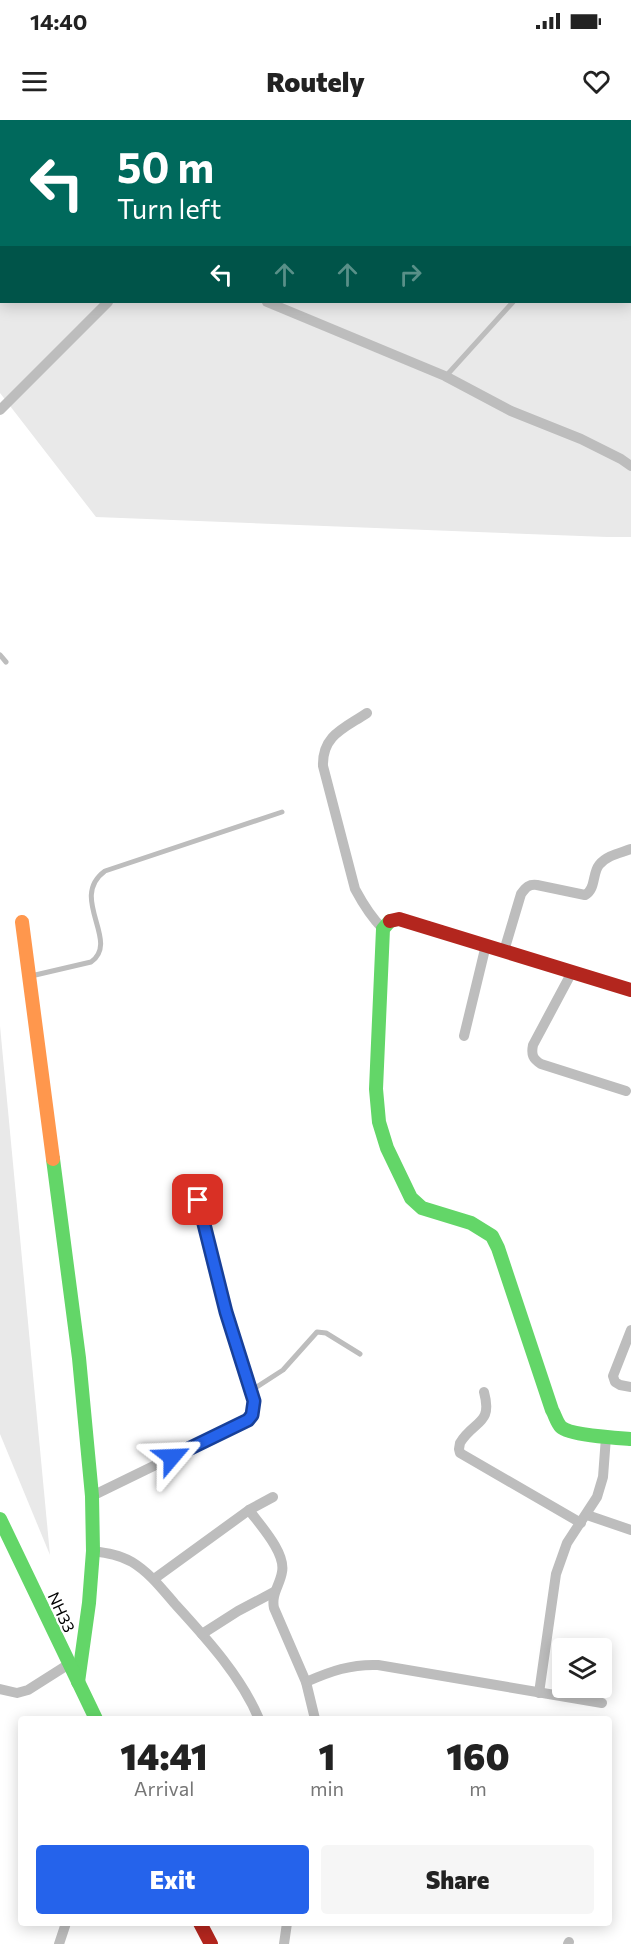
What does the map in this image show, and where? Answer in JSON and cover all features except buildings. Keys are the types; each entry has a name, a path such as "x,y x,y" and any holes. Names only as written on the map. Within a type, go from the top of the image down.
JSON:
{"street":[{"path":"0,410 107,303"},
{"path":"269,303 445,376 511,411 581,439 631,466"},
{"path":"368,713 333,736 326,744 323,754 355,889 363,905 383,929"},
{"path":"504,951 521,894 525,888 537,885 585,895 592,888 599,865 613,855 631,849"},
{"path":"631,990 399,919 386,922 383,929 376,1089 379,1122 387,1148 411,1198 422,1208 471,1223 492,1236 552,1410 560,1426 574,1432 631,1438"},
{"path":"22,922 79,1358 92,1496 93,1551 89,1603 78,1682"},
{"path":"464,1036 486,945"},
{"path":"572,972 533,1046 532,1054 541,1064 626,1091"},
{"path":"92,1496 248,1420 254,1408 252,1390 226,1312 198,1200"},
{"path":"631,1330 613,1376 615,1382 631,1387"},
{"path":"484,1392 488,1406 487,1412 460,1443 460,1454 584,1519 631,1530"},
{"path":"539,1693 556,1574 567,1543 597,1497 603,1477 606,1437"},
{"path":"154,1579 249,1510 273,1497"},
{"path":"249,1510 283,1562 282,1572 272,1600 306,1682 314,1716"},
{"name":"NH33","path":"0,1519 95,1716"},
{"path":"93,1551 113,1554 130,1560 154,1579 202,1634 252,1701 258,1716"},
{"path":"202,1634 274,1592"},
{"path":"0,1689 17,1693 28,1690 69,1664"},
{"path":"306,1682 346,1666 378,1665 602,1703"},
{"path":"59,1944 65,1926"},
{"path":"202,1926 211,1944"},
{"path":"284,1944 287,1926"}],"lane":[{"path":"445,376 512,303"},
{"path":"0,655 6,662"},
{"path":"29,977 91,962 98,957 101,949 100,939 90,897 91,886 105,871 282,812"},
{"path":"252,1390 283,1370 317,1332 326,1334 360,1354"}],"shaded area":[{"path":"0,303 631,303 631,537 96,517 0,393"},
{"path":"0,1026 50,1555 0,1434"}],"traffic: fast":[{"path":"390,921 383,929 376,1089 379,1122 387,1148 411,1198 422,1208 471,1223 492,1236 552,1410 561,1427 583,1434 631,1439"},
{"path":"53,1159 79,1358 92,1496 93,1551 89,1603 78,1682"},
{"path":"0,1519 95,1716"}],"traffic: slow":[{"path":"22,922 53,1159"}],"traffic: jam":[{"path":"390,921 399,919 631,990"},
{"path":"202,1926 211,1944"}],"route":[{"path":"172,1457 248,1420 254,1408 252,1390 226,1312 198,1200"}]}
